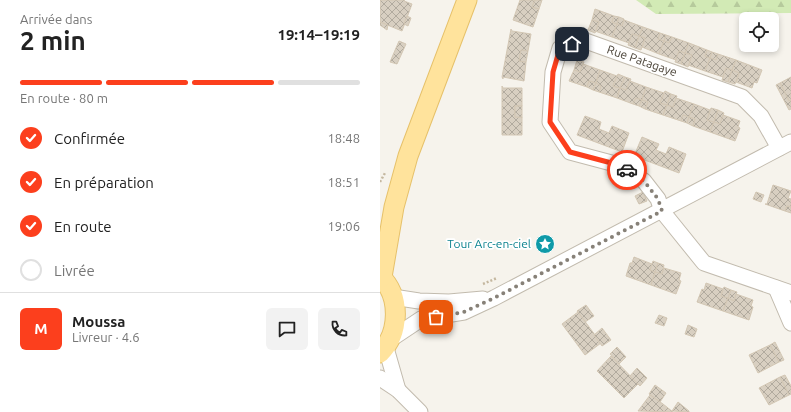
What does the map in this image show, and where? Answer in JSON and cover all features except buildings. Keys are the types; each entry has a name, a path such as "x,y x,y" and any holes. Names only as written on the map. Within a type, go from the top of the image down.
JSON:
{"main road":[{"path":"386,346 396,318 393,297 388,286 381,277 394,207 408,156 467,0"},
{"path":"380,206 408,156"}],"street":[{"name":"Rue Patagaye","path":"662,211 658,199 644,181 619,165 570,152 550,122 553,72 560,48 583,40 742,96 785,145"},
{"path":"398,390 386,346 421,319 464,312 494,298 785,145"},
{"path":"662,211 704,263 791,293"},
{"path":"776,288 791,323"},
{"path":"393,297 419,301 449,302 494,298"},
{"path":"380,378 398,390 420,412"}],"path":[{"path":"476,287 497,278"}],"green space":[{"path":"636,0 791,0 791,13 739,12 739,13 656,14"}],"way so far":[{"path":"436,317 464,312 494,298 662,211 658,199 644,181 627,170"}],"place":[{"name":"Tour Arc-en-ciel","path":"545,244"}],"route":[{"path":"572,44 560,48 553,72 550,122 570,152 619,165 627,170"}]}
